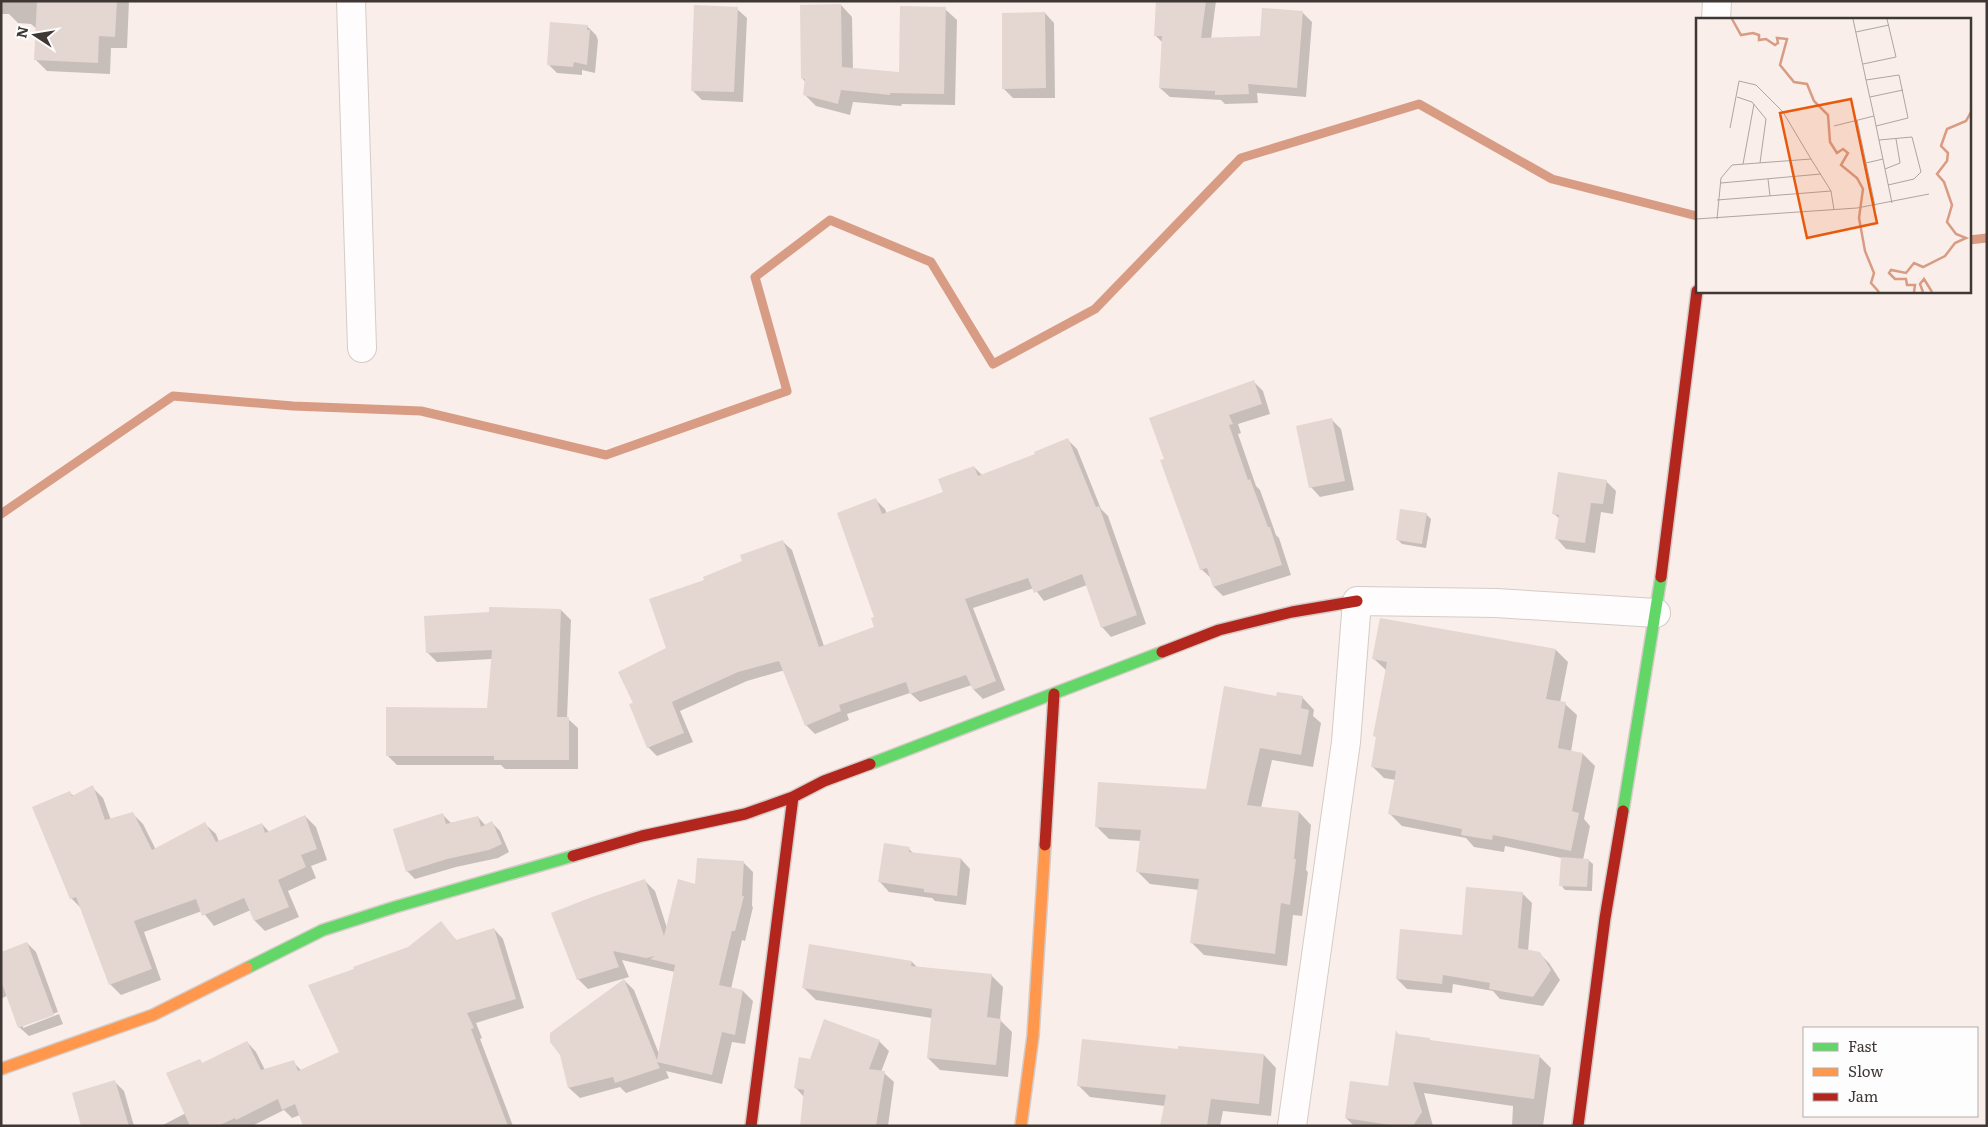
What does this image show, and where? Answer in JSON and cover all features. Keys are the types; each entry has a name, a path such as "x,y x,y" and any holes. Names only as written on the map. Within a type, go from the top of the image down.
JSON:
{"street":[{"path":"351,1 362,348"},
{"path":"1716,18 1717,1"},
{"path":"1578,1126 1605,918 1656,613 1697,292"},
{"path":"1,1069 153,1016 323,930 395,907 642,836 745,814 793,797 824,781 1219,630 1292,612 1357,601 1496,603 1656,613"},
{"path":"1292,1126 1346,742 1357,601"},
{"path":"1021,1126 1033,1036 1054,694"},
{"path":"751,1126 793,797"}],"building":[{"path":"37,1 117,1 115,37 99,36 98,63 34,60"},
{"path":"1156,1 1206,1 1201,38 1260,36 1262,8 1303,11 1297,88 1248,84 1249,94 1215,95 1215,91 1159,88 1162,36 1154,36"},
{"path":"841,4 842,67 899,72 900,6 946,7 944,94 890,93 890,95 841,90 838,104 803,95 805,79 801,79 800,5"},
{"path":"694,5 738,7 734,92 691,91"},
{"path":"1045,12 1046,88 1002,89 1002,13"},
{"path":"550,22 588,25 587,30 590,30 587,65 574,62 573,67 547,65"},
{"path":"1254,380 1262,404 1229,415 1233,424 1229,425 1248,480 1250,479 1268,527 1270,527 1282,565 1213,587 1207,568 1200,570 1160,460 1164,459 1149,418"},
{"path":"1332,418 1345,481 1309,488 1296,426"},
{"path":"1068,438 1096,507 1099,506 1137,615 1101,628 1082,574 1034,593 1028,578 965,599 996,681 973,690 966,675 910,694 906,682 839,705 841,711 805,726 779,661 738,672 672,702 684,733 647,748 629,704 633,703 618,672 666,648 649,599 704,580 703,577 742,561 740,555 783,540 819,647 874,627 871,618 874,617 837,513 876,498 882,514 943,492 938,479 974,466 978,476 1035,454 1034,452"},
{"path":"1558,472 1607,480 1603,504 1591,503 1585,543 1555,539 1559,515 1552,514"},
{"path":"1400,509 1427,513 1422,544 1396,540"},
{"path":"489,607 561,609 557,717 569,717 569,760 494,760 494,756 386,756 386,707 487,708 492,650 426,653 424,616 489,612"},
{"path":"1380,618 1556,649 1546,699 1566,702 1558,748 1583,753 1572,811 1579,813 1571,851 1493,835 1492,840 1461,835 1462,829 1388,814 1396,771 1371,767 1376,737 1373,736 1387,662 1372,659"},
{"path":"1224,686 1276,696 1277,692 1303,696 1301,708 1309,710 1301,755 1260,748 1247,805 1299,811 1294,859 1296,859 1290,905 1281,903 1275,954 1190,943 1199,879 1136,872 1141,830 1095,827 1098,782 1206,789"},
{"path":"93,785 105,820 133,812 152,850 205,822 216,842 262,823 265,833 305,815 317,849 301,855 306,867 278,880 289,907 254,921 244,898 202,916 196,899 134,921 152,969 109,985 76,897 70,899 32,807 70,791 72,796"},
{"path":"443,813 446,824 478,816 481,827 492,821 502,844 489,850 447,859 406,872 393,829"},
{"path":"884,843 910,847 909,852 961,858 957,896 924,892 924,889 878,882"},
{"path":"1561,857 1589,859 1587,887 1559,886"},
{"path":"697,858 744,861 742,896 744,896 735,931 732,931 719,985 743,990 735,1035 722,1032 712,1075 657,1062 660,1068 615,1083 613,1077 568,1088 560,1055 550,1042 550,1033 624,979 657,1060 675,965 650,959 655,956 646,958 613,951 619,967 577,980 551,913 645,879 664,936 678,879 695,884"},
{"path":"1466,887 1523,892 1518,948 1540,952 1551,970 1533,997 1489,989 1490,983 1443,975 1442,984 1396,979 1400,929 1462,935"},
{"path":"441,921 456,940 494,928 516,999 467,1013 474,1028 471,1029 508,1126 303,1126 295,1104 282,1110 278,1099 236,1120 235,1118 218,1126 190,1126 166,1073 200,1059 202,1063 247,1041 261,1070 294,1060 298,1071 339,1052 308,985 408,947"},
{"path":"27,942 54,1015 18,1028 1,981 1,952"},
{"path":"809,944 912,961 911,966 992,974 987,1017 1001,1019 996,1065 927,1058 932,1009 802,988"},
{"path":"824,1019 880,1040 869,1069 885,1071 876,1126 800,1126 804,1090 794,1088 799,1057 810,1059"},
{"path":"1396,1030 1398,1034 1430,1038 1430,1040 1540,1055 1534,1099 1413,1082 1422,1112 1413,1126 1396,1126 1345,1118 1350,1081 1388,1086"},
{"path":"1082,1039 1178,1049 1178,1046 1264,1054 1259,1104 1211,1099 1207,1126 1160,1126 1166,1095 1077,1086"},
{"path":"115,1080 129,1126 81,1126 72,1093"}],"waterway":[{"path":"1,514 173,396 293,406 421,411 606,455 787,391 755,277 830,220 931,262 993,364 1095,309 1241,158 1419,104 1552,179 1696,216"},
{"path":"1970,240 1987,238"}],"traffic: fast":[{"path":"1623,811 1661,577"},
{"path":"870,764 1162,652"},
{"path":"247,968 323,930 395,907 573,856"}],"traffic: slow":[{"path":"1021,1126 1033,1036 1045,845"},
{"path":"1,1069 153,1015 247,968"}],"traffic: jam":[{"path":"1661,577 1697,292"},
{"path":"1162,652 1219,630 1292,612 1357,601"},
{"path":"1045,845 1054,694"},
{"path":"751,1126 793,797 824,781 870,764"},
{"path":"573,856 642,836 745,814 793,797"},
{"path":"1578,1126 1605,918 1623,811"}]}
